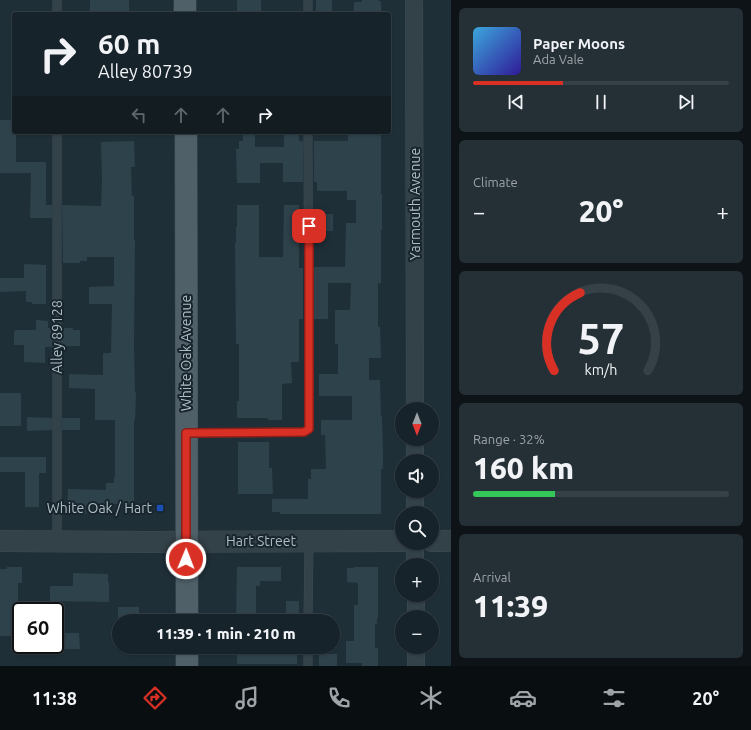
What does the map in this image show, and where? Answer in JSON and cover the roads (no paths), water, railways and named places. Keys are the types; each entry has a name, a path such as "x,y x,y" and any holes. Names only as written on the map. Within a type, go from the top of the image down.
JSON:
{"main road":[{"path":"185,0 186,12"},
{"name":"White Oak Avenue","path":"186,134 186,614"},
{"path":"187,654 187,666"}],"street":[{"name":"Yarmouth Avenue","path":"414,0 415,402"},
{"name":"Hart Street","path":"0,540 395,541"},
{"path":"439,541 451,541"},
{"path":"416,654 416,666"}],"lane":[{"path":"57,0 57,12"},
{"path":"308,0 308,12"},
{"name":"Alley 89128","path":"57,134 57,541"},
{"path":"186,433 304,432 309,429 308,134"},
{"path":"308,614 309,541"},
{"path":"308,654 308,666"}],"place":[{"name":"White Oak / Hart","path":"160,508"}]}
